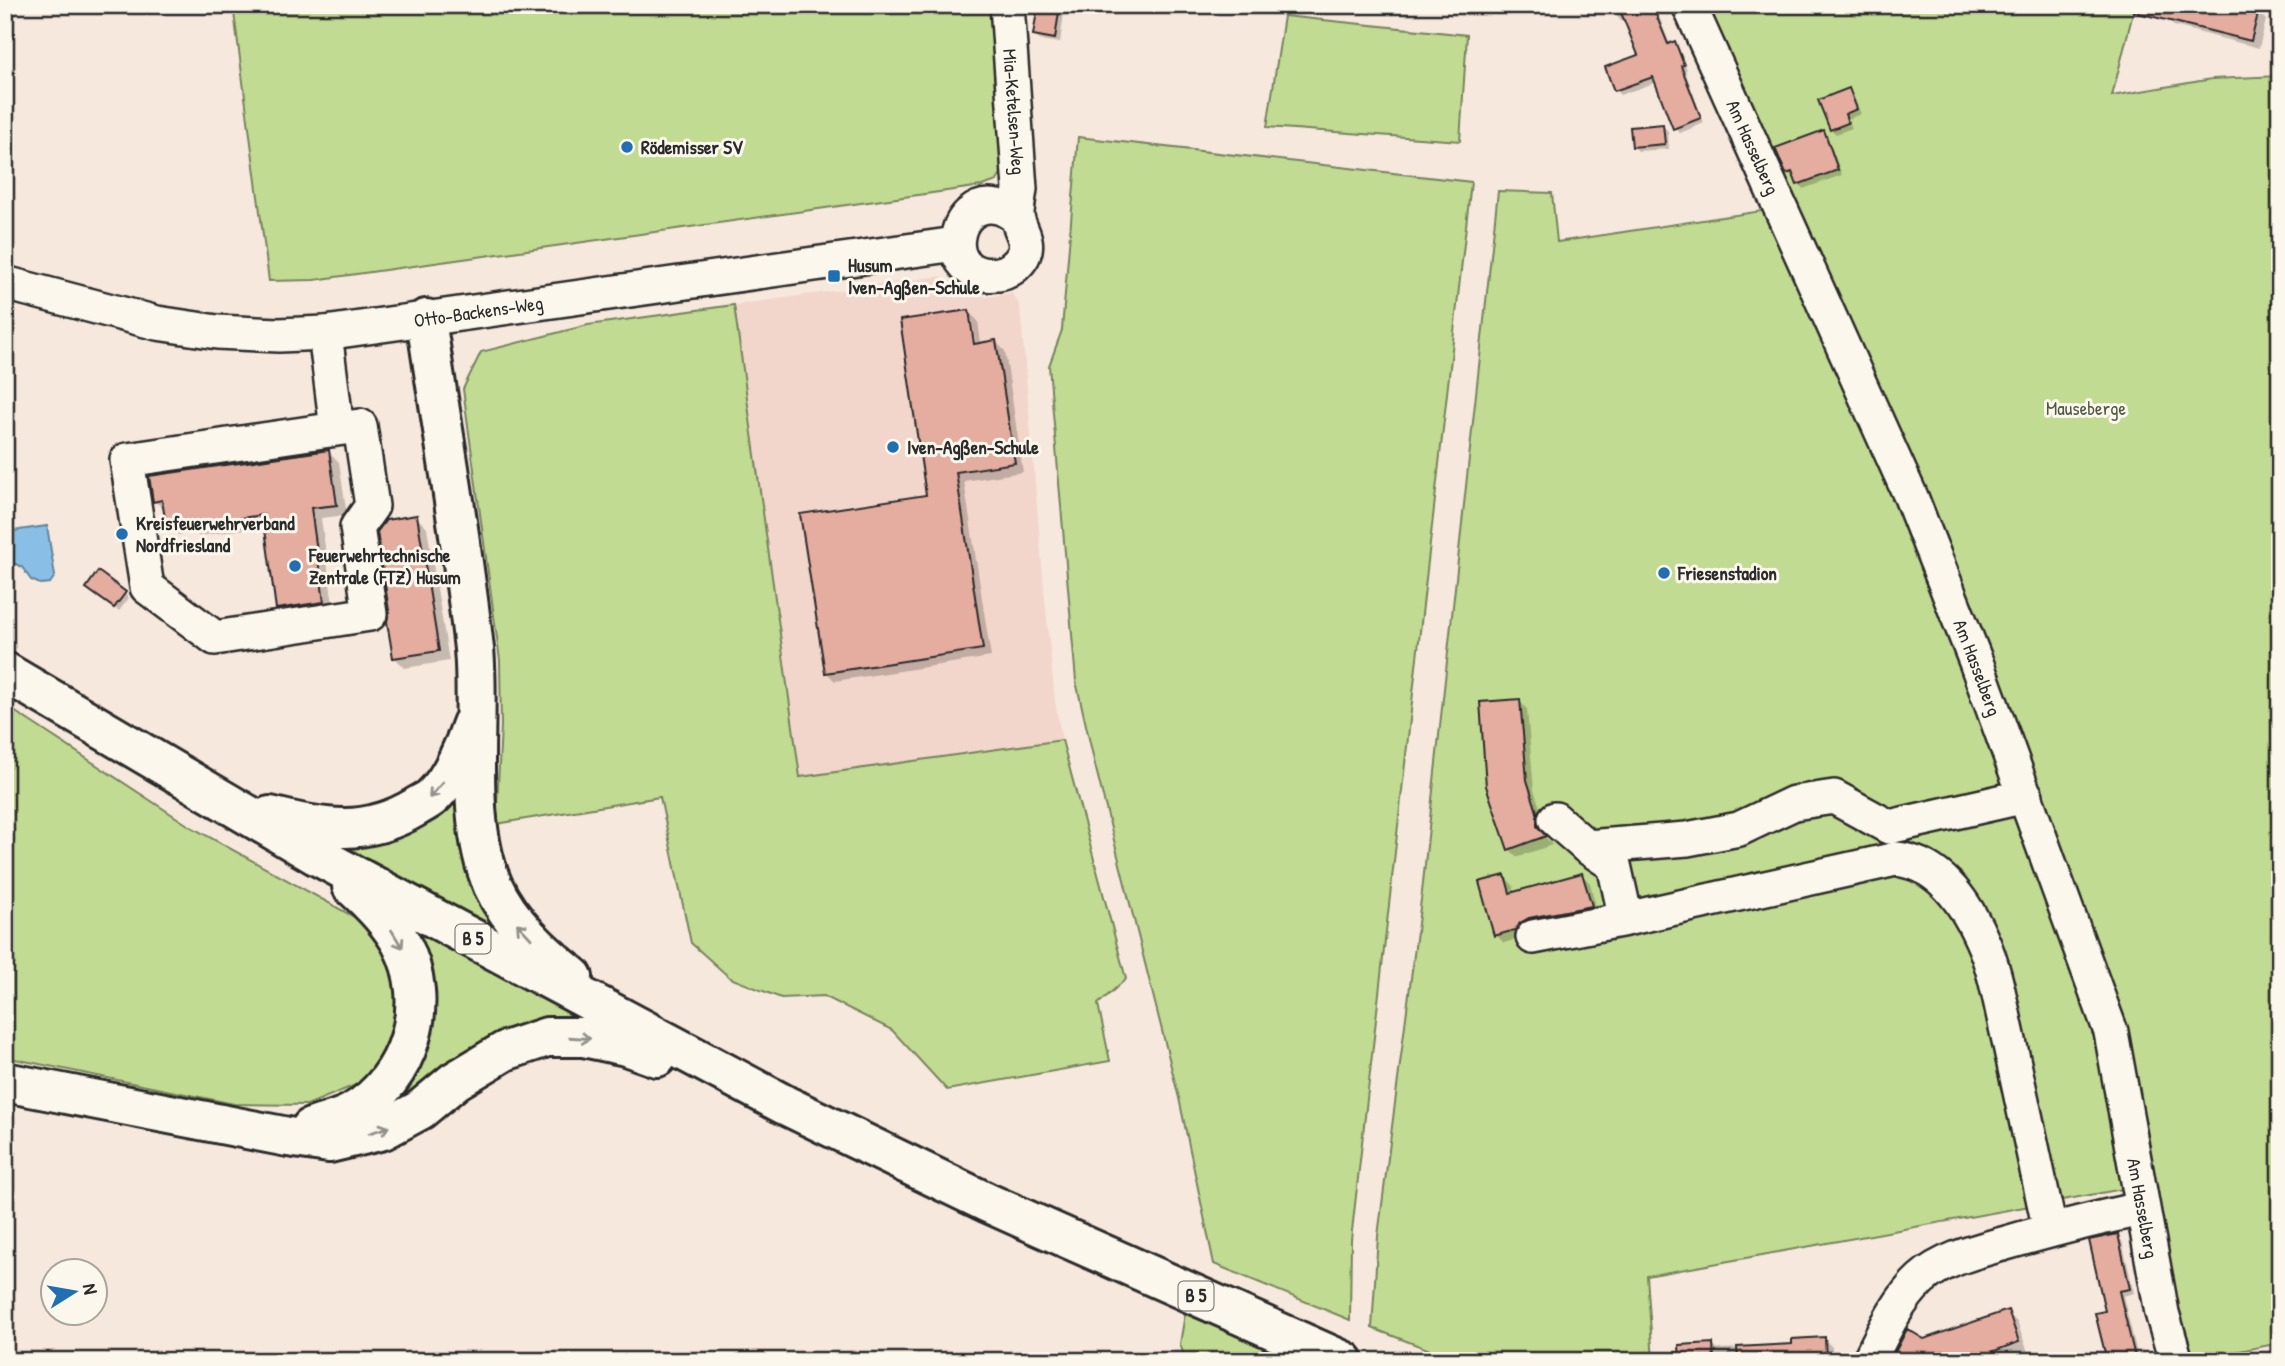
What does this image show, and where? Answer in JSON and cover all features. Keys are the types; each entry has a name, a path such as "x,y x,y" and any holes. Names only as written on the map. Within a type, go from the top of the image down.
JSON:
{"highway":[{"path":"426,319 474,650 480,842 494,886 516,923 549,957 631,1024"},
{"name":"B 5","path":"5,672 316,855 785,1105 988,1203 1344,1361"},
{"path":"228,804 313,827 362,828 400,817 434,795 462,753 477,708"},
{"path":"288,1137 351,1113 380,1091 399,1065 415,1027 415,983 401,944 374,906 316,855"},
{"path":"5,1082 329,1143 383,1130 420,1110 455,1081 505,1051 547,1038 583,1037 626,1046 785,1105"}],"street":[{"name":"Mia-Ketelsen-Weg","path":"956,244 965,265 984,276 1008,273 1024,255 1026,233 1017,218 1020,189 1007,5"},
{"name":"Am Hasselberg","path":"1689,5 1911,498 1948,588 2111,1032 2162,1313 2176,1361"},
{"path":"956,244 960,225 978,208 998,207 1017,218"},
{"name":"Otto-Backens-Weg","path":"5,283 157,323 217,332 279,335 325,333 956,244"},
{"path":"325,333 337,429"},
{"path":"360,426 372,506 357,527 370,614 215,638 147,587 127,460 337,429 360,426"},
{"path":"1533,937 1626,919 1893,843 2026,796"},
{"path":"1587,847 1688,839 1739,829 1794,803 1834,797 1950,886 1983,940 1999,999 2050,1230"},
{"path":"1555,819 1614,866 1626,919"},
{"path":"1872,1360 1900,1306 1920,1279 1934,1269 1974,1252 2080,1221 2142,1209"}],"shaded area":[{"name":"Iven-Agßen-Schule","path":"940,276 960,289 986,297 1012,293 1020,306 1044,588 1055,701 1062,740 800,777 734,305"}],"green space":[{"name":"Rödemisser SV","path":"233,5 990,5 1002,123 1002,171 997,181 982,186 314,280 269,281"},
{"name":"Mauseberge","path":"1692,5 2135,5 2112,96 2212,79 2280,76 2280,1343 2189,1361 2115,1032"},
{"path":"1284,16 1467,35 1460,141 1267,127"},
{"path":"1078,137 1471,182 1351,1240 1350,1320 1214,1264 1179,1098 1095,765 1076,681 1049,366 1062,330"},
{"path":"1498,191 1552,193 1557,242 1768,210 1901,498 2022,804 2106,1036 2134,1187 1647,1276 1653,1361 1459,1361 1372,1328 1378,1236 1422,892"},
{"path":"734,305 800,777 1062,740 1126,979 1098,1004 1110,1061 947,1090 892,1030 824,996 781,998 730,978 691,943 660,797 496,824 501,726 500,660 463,389 481,352 588,325"},
{"path":"5,705 191,827 358,919 384,952 397,985 399,1027 370,1079 307,1105 234,1104 5,1057"},
{"path":"468,773 518,947 322,841"},
{"path":"390,912 598,1023 413,1100 356,1120 407,1072"},
{"path":"1185,1314 1301,1361 1186,1361 1180,1344"}],"water":[{"path":"47,526 55,576 50,583 40,584 31,580 22,567 5,559 5,532"}],"building":[{"path":"1038,5 1060,5 1055,39 1033,35"},
{"path":"1618,5 1652,5 1668,44 1675,41 1684,65 1681,66 1701,118 1673,129 1653,77 1614,91 1605,67 1638,55"},
{"path":"2135,5 2238,5 2259,10 2251,41 2134,12"},
{"path":"1849,88 1857,109 1845,114 1848,123 1830,130 1818,100"},
{"path":"1663,124 1665,144 1632,147 1630,127"},
{"path":"1824,130 1838,170 1797,185 1792,172 1786,174 1775,148"},
{"path":"969,310 974,344 996,340 1015,463 956,472 983,649 825,673 800,514 926,495 900,320"},
{"name":"Feuerwehrtechnische Zentrale (FTZ) Husum","path":"329,450 337,505 311,508 324,602 276,609 263,515 185,526 185,522 166,525 162,500 153,502 149,476"},
{"path":"417,515 439,651 393,658 377,532 386,520"},
{"path":"98,571 126,592 114,608 86,588"},
{"path":"1520,699 1527,780 1537,812 1537,826 1546,836 1508,850 1486,786 1480,702"},
{"path":"1582,873 1592,906 1529,918 1515,930 1494,936 1479,882 1505,875 1510,893"},
{"path":"2118,1234 2130,1289 2119,1291 2136,1361 2107,1361 2095,1313 2105,1311 2089,1240"},
{"path":"2008,1310 2019,1342 1967,1361 1896,1361 1892,1358 1907,1329 1924,1339"},
{"path":"1825,1337 1826,1361 1738,1361 1737,1347 1792,1344 1792,1339"},
{"path":"1713,1343 1714,1361 1680,1361 1679,1345"}],"place":[{"name":"Rödemisser SV","path":"627,147"},
{"name":"Husum Iven-Agßen-Schule","path":"834,276"},
{"name":"Iven-Agßen-Schule","path":"893,447"},
{"name":"Kreisfeuerwehrverband Nordfriesland","path":"122,534"},
{"name":"Feuerwehrtechnische Zentrale (FTZ) Husum","path":"295,566"},
{"name":"Friesenstadion","path":"1664,573"}]}
